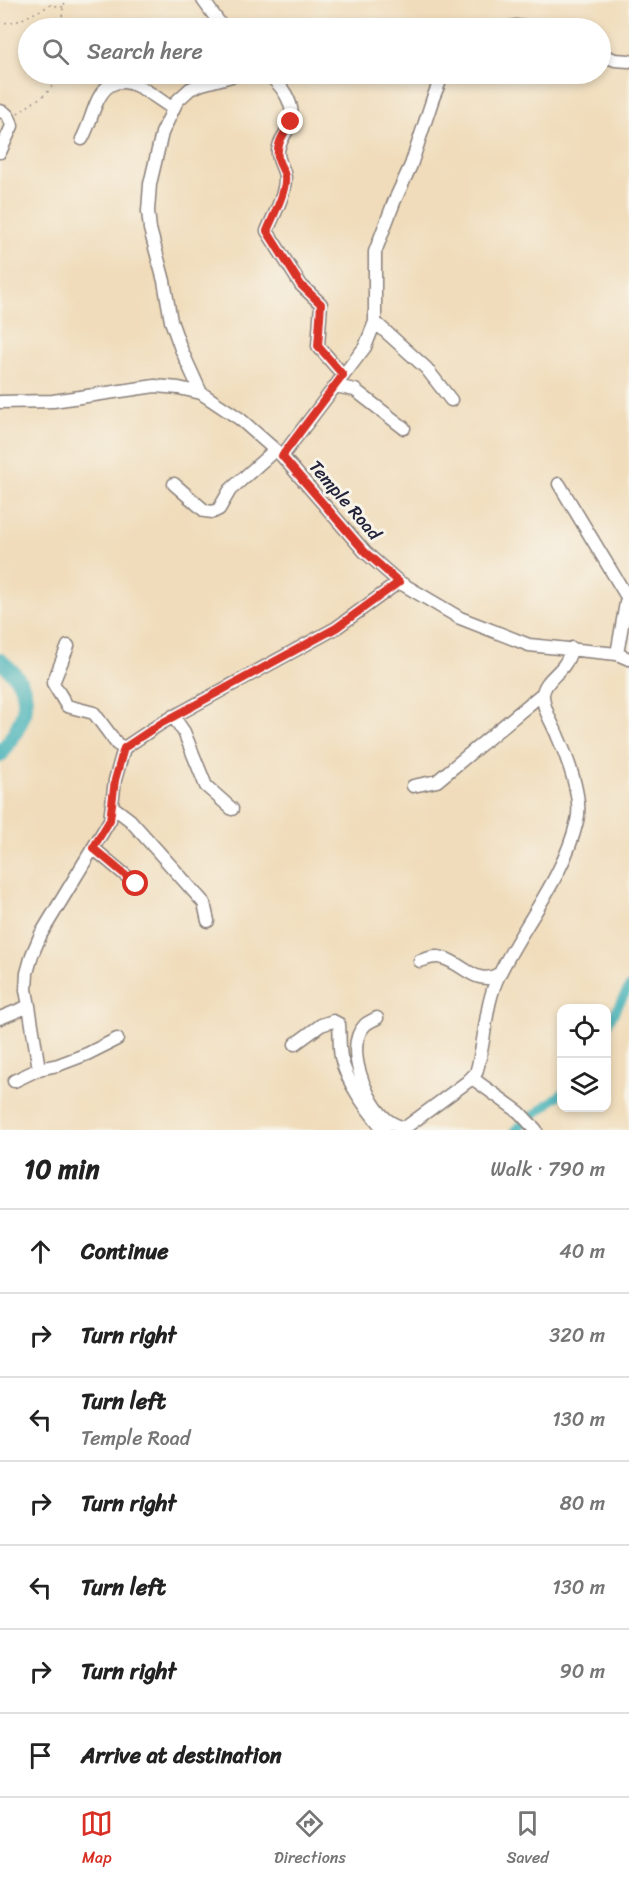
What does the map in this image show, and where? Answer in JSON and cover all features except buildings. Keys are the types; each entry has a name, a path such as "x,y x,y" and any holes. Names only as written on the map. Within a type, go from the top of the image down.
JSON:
{"street":[{"path":"203,0 216,18"},
{"path":"611,58 629,61"},
{"path":"82,139 97,102 106,87 111,84"},
{"path":"131,84 172,108"},
{"path":"201,393 181,350 171,321 149,220 150,184 162,133 177,101 190,89 202,84"},
{"path":"279,84 284,88 290,107 291,122 278,148 278,160 285,176 280,201 267,231 301,285 321,304 318,346 343,375"},
{"path":"174,484 205,511 213,512 219,509 230,490 279,453 364,347 375,322 375,252 393,202 411,165 439,84"},
{"path":"0,152 12,126 5,114"},
{"path":"375,322 426,368 451,400"},
{"path":"335,386 355,390 404,428"},
{"name":"Temple Road","path":"0,402 53,401 155,387 179,388 201,393 240,419 279,453 365,552 399,582 460,618 529,645 617,654 629,659"},
{"path":"559,484 627,597 617,654"},
{"path":"39,1069 26,990 27,973 41,934 110,820 115,780 124,748 173,716 336,628 399,582"},
{"path":"68,645 52,683 67,706 93,713 117,744 124,748"},
{"path":"412,786 437,781 543,693 565,664 572,648"},
{"path":"377,1018 365,1024 360,1033 356,1066 380,1114 395,1126 404,1129 472,1078 479,1064 493,989 499,974 536,913 558,870 578,818 571,770 545,708 543,693"},
{"path":"173,716 184,732 206,786 232,809"},
{"path":"112,807 130,820 204,903 208,921"},
{"path":"93,848 136,884"},
{"path":"420,961 442,957 482,979 490,980 499,974"},
{"path":"0,1018 29,1006"},
{"path":"295,1044 321,1025 333,1021 339,1024 341,1057 351,1082 367,1109 384,1130"},
{"path":"14,1081 117,1039"},
{"path":"472,1078 530,1124"}],"path":[{"path":"62,18 66,0"},
{"path":"24,18 51,5 63,8"},
{"path":"0,21 3,23 18,21"},
{"path":"5,114 47,93 54,84"}],"waterway":[{"path":"0,661 13,673 25,695 22,718 0,755"},
{"path":"611,1018 629,987"},
{"path":"515,1130 557,1097"}],"route":[{"path":"136,884 93,848 110,820 115,780 124,748 160,724 336,628 399,582 365,552 282,456 343,375 318,346 321,304 301,285 267,231 280,201 285,176 278,160 278,148 291,122"}]}
